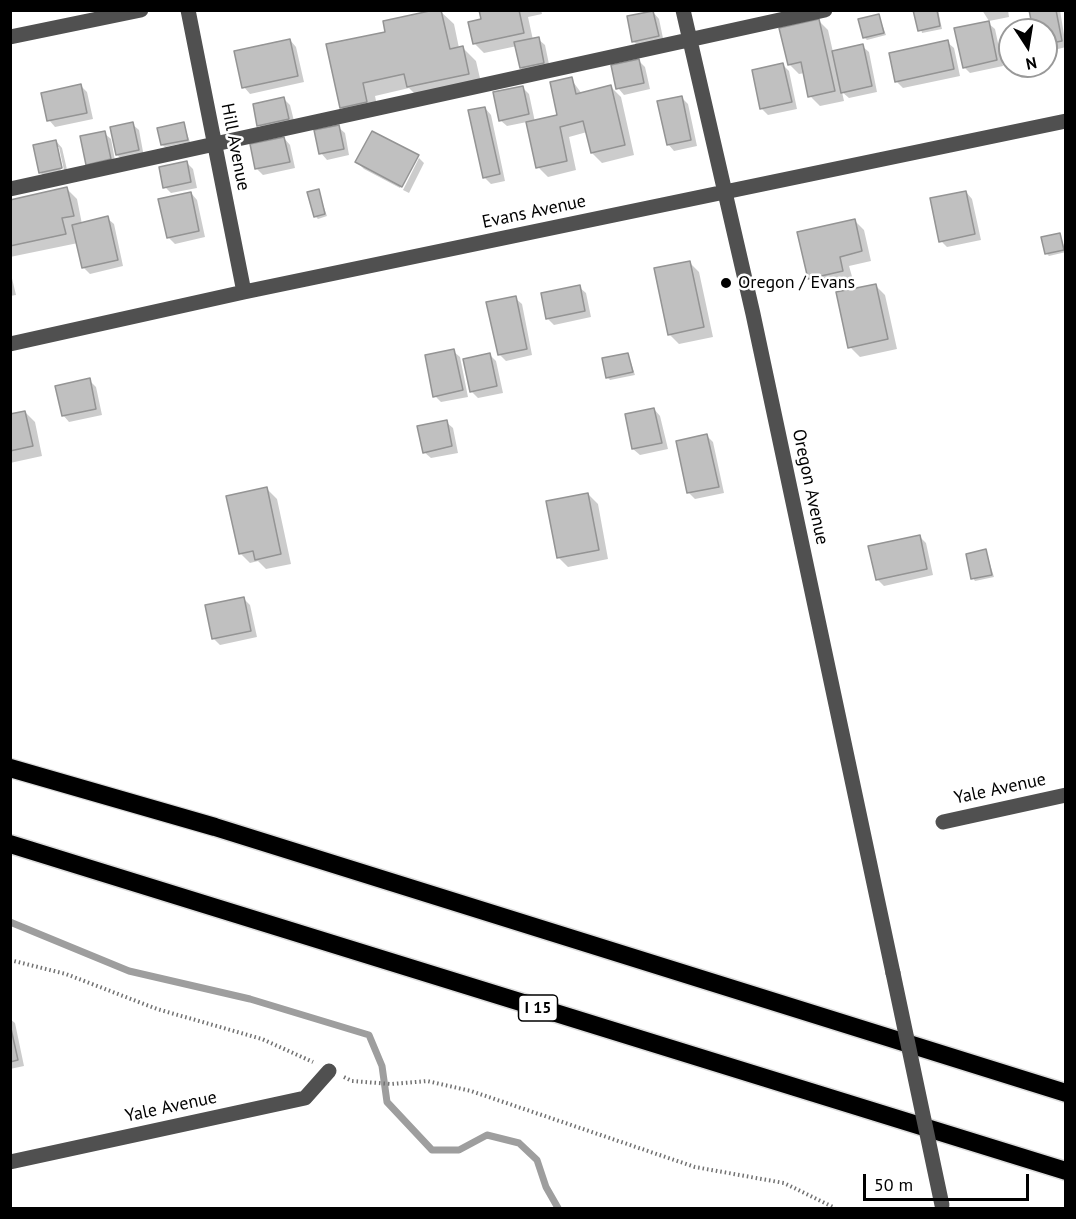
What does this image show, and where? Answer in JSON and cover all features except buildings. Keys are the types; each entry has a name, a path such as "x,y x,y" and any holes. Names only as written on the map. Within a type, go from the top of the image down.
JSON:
{"highway":[{"path":"10,768 215,827 1065,1093"},
{"name":"I 15","path":"10,844 1065,1171"}],"street":[{"path":"10,37 141,10"},
{"name":"Hill Avenue","path":"188,10 244,292"},
{"name":"Oregon Avenue","path":"683,10 756,325 942,1207"},
{"path":"10,189 825,10"},
{"name":"Evans Avenue","path":"10,344 244,292 1065,121"},
{"name":"Yale Avenue","path":"943,822 1065,795"},
{"name":"Yale Avenue","path":"10,1162 305,1098 329,1071"}],"path":[{"path":"10,960 66,974 157,1009 262,1039 352,1081 391,1084 427,1081 471,1091 695,1167 784,1183 835,1209"}],"waterway":[{"path":"10,922 129,971 250,999 369,1035 382,1066 387,1102 432,1150 459,1150 487,1135 519,1143 537,1160 546,1187 558,1208"}],"place":[{"name":"Oregon / Evans","path":"726,283"}]}
